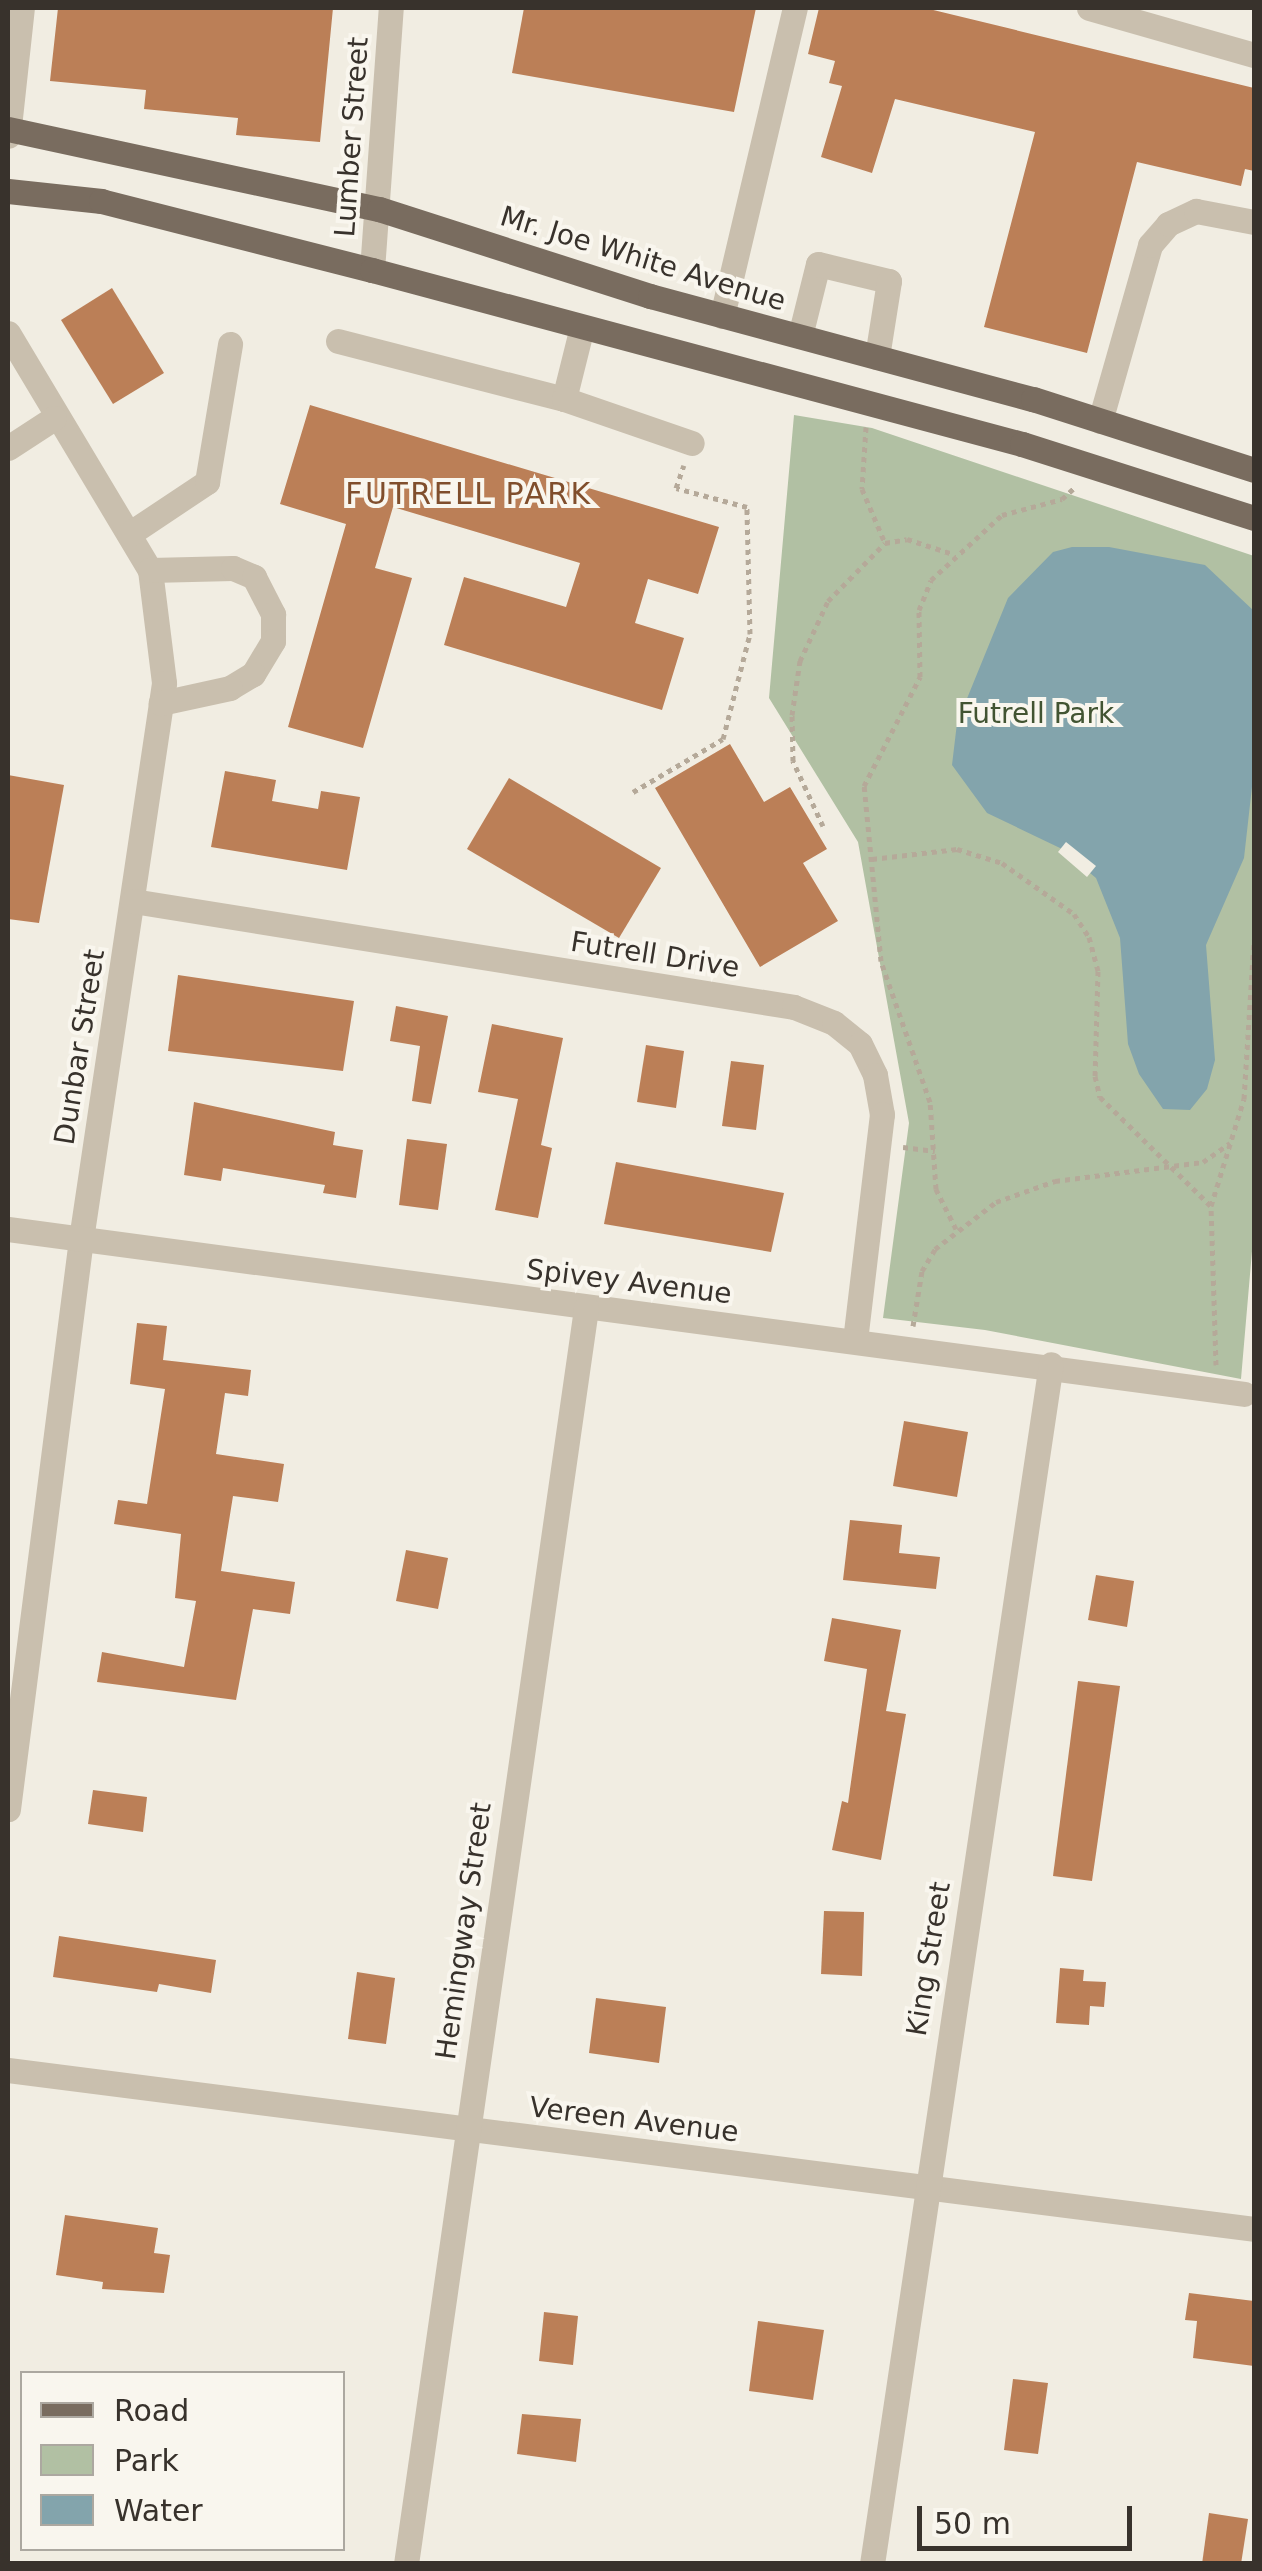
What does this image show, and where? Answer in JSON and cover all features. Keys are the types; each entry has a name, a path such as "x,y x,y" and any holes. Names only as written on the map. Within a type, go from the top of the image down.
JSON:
{"main road":[{"name":"Mr. Joe White Avenue","path":"8,132 379,208 722,316 1100,421 1254,470"},
{"path":"8,190 101,201 372,270 1086,464 1254,518"}],"street":[{"path":"8,132 22,8"},
{"name":"Lumber Street","path":"372,270 391,8"},
{"path":"722,316 795,8"},
{"path":"1090,8 1254,55"},
{"path":"1100,421 1150,245 1168,224 1196,211 1254,222"},
{"path":"800,336 818,264 889,280 877,358"},
{"path":"564,399 582,327"},
{"name":"Dunbar Street","path":"8,333 54,418 150,570 158,608 161,704 81,1239 8,1809"},
{"path":"338,341 564,399 692,444"},
{"path":"129,534 207,482 230,344"},
{"path":"8,448 54,418"},
{"path":"150,570 233,568 254,577 273,614 273,641 253,674 230,688 161,704"},
{"name":"Futrell Drive","path":"132,901 794,1007 834,1023 860,1044 875,1075 882,1114 855,1340"},
{"name":"Spivey Avenue","path":"8,1229 586,1308 1050,1364 1244,1394"},
{"name":"Hemingway Street","path":"406,2564 586,1308"},
{"name":"King Street","path":"872,2564 924,2185 1050,1364"},
{"name":"Vereen Avenue","path":"8,2070 1254,2229"}],"path":[{"path":"871,405 859,463 885,543"},
{"path":"633,792 723,739 750,634 748,508 676,488 692,444"},
{"path":"956,1229 936,1189 930,1102 881,961 864,786 920,677 919,610 931,580 953,554 1002,516 1062,500 1086,464"},
{"path":"823,826 793,760 800,661 828,600 885,543 907,539 953,554"},
{"path":"872,860 957,849 1002,863 1074,914 1090,937 1098,971 1095,1076 1100,1097 1211,1206"},
{"path":"1214,1390 1218,1330 1211,1206 1244,1098 1254,939"},
{"path":"910,1347 922,1272 956,1229 1023,1190 1202,1162 1233,1141"}],"green space":[{"name":"Futrell Park","path":"794,415 872,428 1254,556 1254,1228 1241,1379 985,1330 883,1318 909,1123 858,842 769,698"}],"water":[{"path":"1072,547 1109,547 1205,565 1254,611 1254,769 1244,858 1206,945 1215,1060 1207,1089 1190,1110 1163,1109 1139,1074 1128,1044 1120,938 1096,878 1060,848 987,813 952,765 957,723 1008,598 1053,552"}],"pier":[{"path":"1066,842 1096,866 1087,877 1058,852"}],"building":[{"path":"58,8 333,8 320,142 236,135 238,118 144,109 146,90 50,81"},
{"path":"524,8 756,8 734,112 512,73"},
{"path":"819,8 925,8 1254,88 1254,171 1245,169 1241,186 1137,162 1087,353 984,327 1035,132 895,99 872,173 821,157 842,86 829,83 835,61 808,54"},
{"path":"112,288 164,373 113,404 61,320"},
{"path":"310,405 719,527 698,594 648,579 635,623 684,638 662,710 444,645 464,577 566,607 580,563 393,507 375,568 412,578 363,748 288,727 346,524 280,504"},
{"path":"730,744 764,802 790,787 827,849 803,863 838,921 760,967 655,788"},
{"path":"225,771 276,780 272,801 318,809 321,791 360,797 347,870 211,847"},
{"path":"8,775 64,785 39,923 8,919"},
{"path":"509,778 661,868 619,938 467,849"},
{"path":"178,975 354,1001 343,1071 168,1051"},
{"path":"396,1006 448,1016 431,1104 412,1101 420,1046 390,1041"},
{"path":"492,1024 563,1038 541,1145 552,1148 538,1218 495,1210 518,1099 478,1092"},
{"path":"646,1045 684,1051 676,1108 637,1102"},
{"path":"731,1061 764,1065 756,1130 722,1126"},
{"path":"194,1102 335,1132 333,1145 363,1150 356,1198 323,1193 325,1185 223,1168 221,1181 184,1175"},
{"path":"407,1139 447,1144 438,1210 399,1205"},
{"path":"616,1162 784,1193 771,1252 604,1224"},
{"path":"137,1323 167,1326 163,1360 251,1370 248,1396 225,1393 216,1454 284,1464 278,1502 233,1496 221,1571 295,1582 290,1614 253,1609 236,1700 97,1682 102,1652 184,1667 196,1601 175,1598 181,1534 114,1524 118,1500 147,1504 165,1389 130,1384"},
{"path":"904,1421 968,1432 957,1497 893,1486"},
{"path":"850,1520 902,1525 899,1553 940,1557 936,1589 843,1580"},
{"path":"406,1550 448,1558 438,1609 396,1601"},
{"path":"1096,1575 1134,1581 1127,1627 1088,1620"},
{"path":"832,1618 901,1630 886,1711 906,1714 881,1860 832,1850 842,1801 848,1803 867,1669 824,1661"},
{"path":"1078,1681 1120,1686 1092,1881 1053,1876"},
{"path":"93,1790 147,1797 143,1832 88,1824"},
{"path":"824,1911 864,1912 862,1976 821,1974"},
{"path":"59,1936 216,1960 211,1993 159,1984 157,1992 53,1977"},
{"path":"1060,1968 1084,1970 1083,1981 1106,1982 1104,2007 1090,2006 1089,2025 1056,2023"},
{"path":"357,1972 395,1978 386,2044 348,2039"},
{"path":"596,1998 666,2007 659,2063 589,2053"},
{"path":"65,2215 158,2228 154,2253 170,2255 164,2293 102,2289 103,2282 56,2275"},
{"path":"1189,2293 1254,2301 1254,2366 1193,2358 1197,2321 1185,2320"},
{"path":"544,2312 578,2316 573,2365 539,2361"},
{"path":"758,2321 824,2330 813,2400 749,2391"},
{"path":"1013,2379 1048,2383 1038,2454 1004,2450"},
{"path":"522,2414 581,2419 576,2462 517,2454"},
{"path":"1209,2513 1248,2519 1241,2564 1202,2564"}],"district":[{"name":"FUTRELL PARK","path":"469,494"}]}
